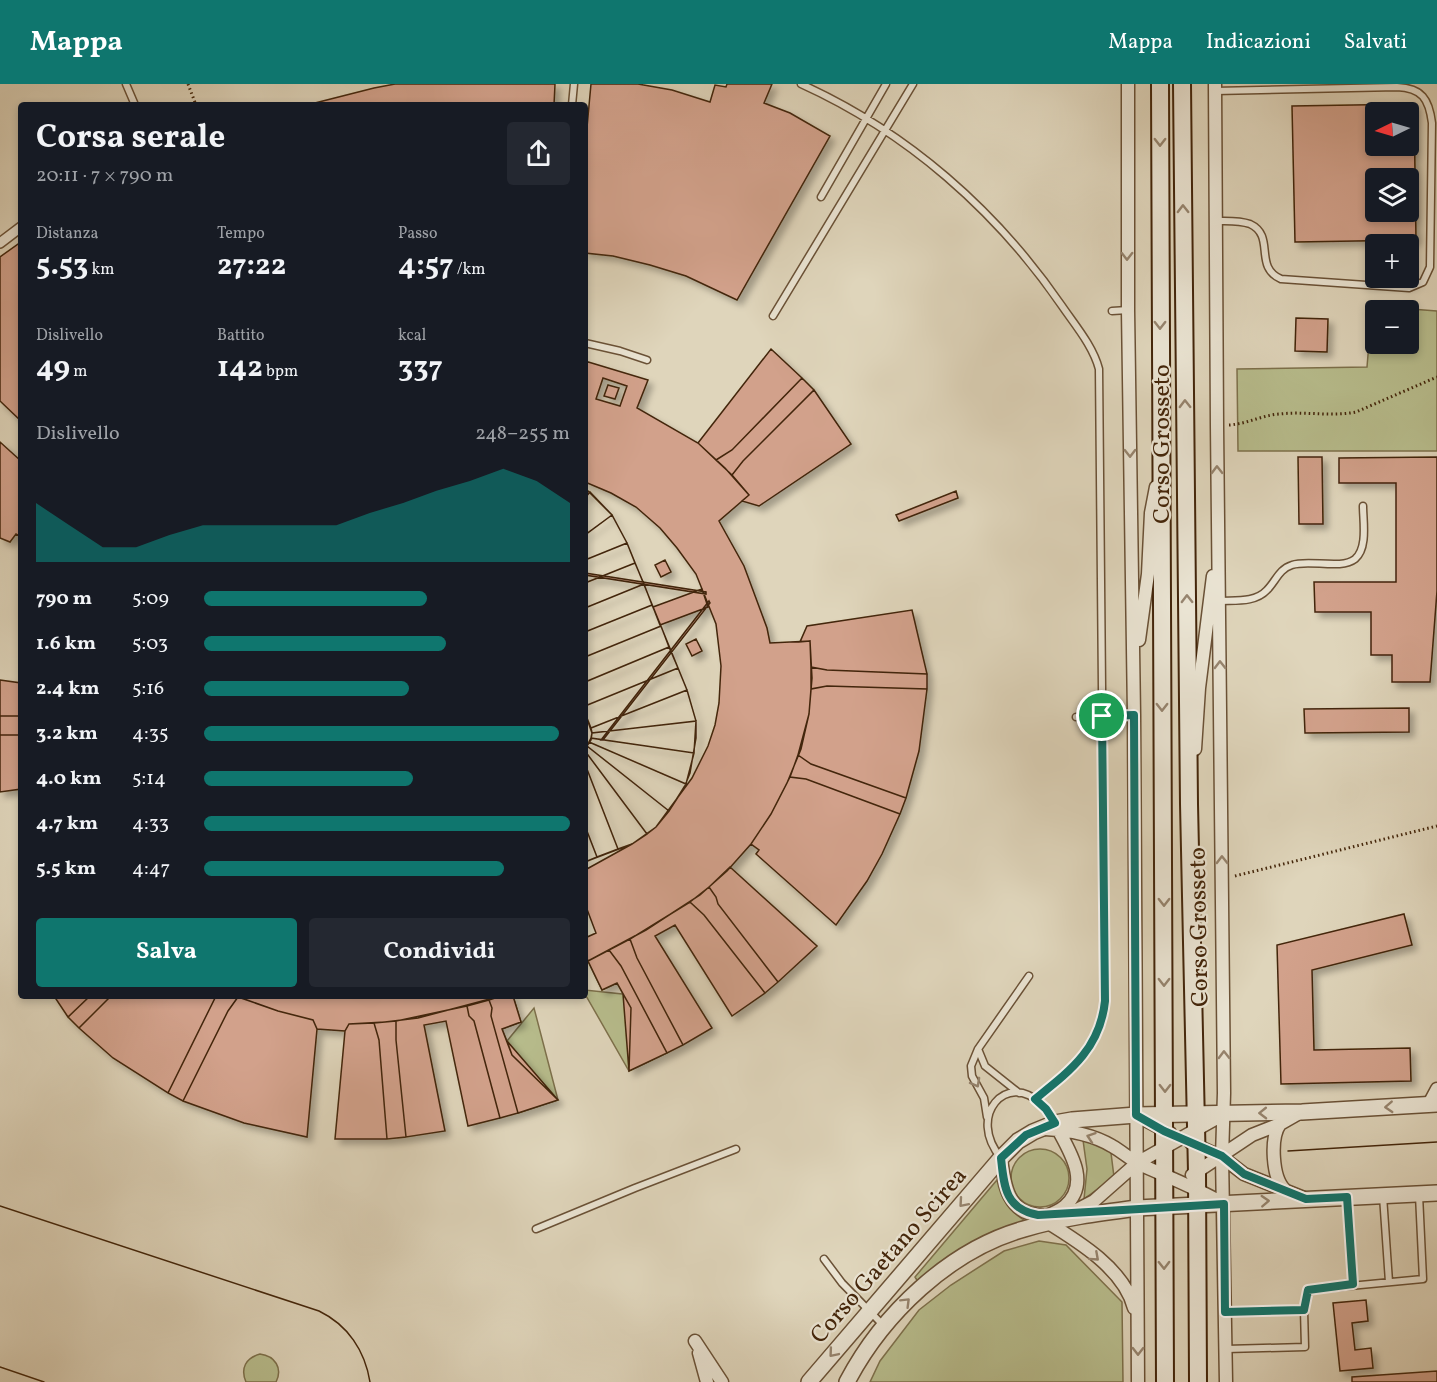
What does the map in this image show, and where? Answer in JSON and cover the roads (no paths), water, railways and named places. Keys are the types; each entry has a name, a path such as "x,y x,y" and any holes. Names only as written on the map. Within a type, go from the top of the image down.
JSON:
{"main road":[{"name":"Corso Grosseto","path":"1160,84 1165,1382"},
{"name":"Corso Grosseto","path":"1182,84 1191,1132 1197,1189 1198,1382"}],"street":[{"name":"Corso Grosseto","path":"1128,84 1128,310 1134,669 1138,1329"},
{"name":"Corso Grosseto","path":"1215,86 1224,1114 1222,1156 1226,1382"},
{"path":"0,243 18,229"},
{"name":"Corso Grosseto","path":"1134,669 1148,574 1151,513 1161,459"},
{"name":"Corso Grosseto","path":"1189,804 1210,592 1218,552"},
{"path":"1433,1104 1437,1089"},
{"name":"Corso Gaetano Scirea","path":"808,1382 1001,1158 1018,1141 1039,1129 1136,1115 1164,1131 1191,1132 1224,1114 1433,1104"},
{"path":"1197,1189 1222,1156 1234,1146 1302,1112"},
{"path":"1280,1124 1274,1136 1276,1176 1280,1185 1287,1191"},
{"name":"Corso Gaetano Scirea","path":"1057,1126 1112,1145 1137,1163 1163,1190 1197,1189"},
{"name":"Corso Gaetano Scirea","path":"847,1382 866,1349 909,1298 952,1264 993,1241 1064,1207 1070,1200 1077,1184 1076,1166 1057,1126"},
{"name":"Corso Gaetano Scirea","path":"1164,1131 1191,1132"},
{"name":"Corso Gaetano Scirea","path":"1069,1214 1100,1197 1137,1163 1164,1131"},
{"path":"1191,1132 1244,1174 1306,1199"},
{"name":"Corso Gaetano Scirea","path":"1001,1158 1005,1190 1010,1199 1024,1211 1042,1218 1077,1241 1123,1284 1132,1302 1138,1329"},
{"name":"Corso Gaetano Scirea","path":"1042,1218 1137,1208 1180,1181 1224,1204 1437,1193"},
{"name":"Corso Gaetano Scirea","path":"1042,1218 1096,1213"},
{"path":"1138,1329 1138,1382"},
{"path":"706,1382 695,1341 722,1382"}],"lane":[{"path":"126,84 134,102"},
{"path":"572,102 574,84"},
{"path":"801,84 844,105 885,131 945,174 987,213 1045,282 1098,364 1101,404 1104,1013 1096,1034 1078,1063 1069,1073 1035,1099"},
{"path":"821,197 886,84"},
{"path":"773,316 913,84"},
{"path":"1215,86 1397,87 1410,88 1422,94 1429,108 1431,123 1430,267 1423,282 1409,288 1281,279 1271,273 1267,266 1263,239 1255,227 1240,222 1216,221"},
{"path":"1112,311 1128,310"},
{"path":"588,344 647,360"},
{"path":"1219,601 1256,598 1265,592 1281,571 1291,565 1344,563 1355,559 1363,543 1363,506"},
{"path":"1076,717 1134,715"},
{"path":"1001,1158 992,1146 987,1131 984,1098 970,1071 978,1049 1029,976"},
{"path":"978,1049 985,1066 1019,1093 1035,1099 1046,1109 1057,1126"},
{"path":"987,1117 992,1106 1000,1098 1010,1093 1019,1093"},
{"path":"536,1229 736,1149"},
{"path":"1225,1350 1305,1347 1304,1310 1308,1290 1353,1284 1423,1280 1419,1194"},
{"path":"1383,1195 1389,1282"},
{"path":"1347,1197 1353,1284"},
{"path":"824,1258 842,1283 884,1326"},
{"path":"1225,1312 1304,1310"}],"tram line":[{"path":"1288,1151 1437,1142"},
{"path":"0,1206 319,1311 347,1331 354,1340 364,1360 370,1382"},
{"path":"0,1367 44,1382"}]}
